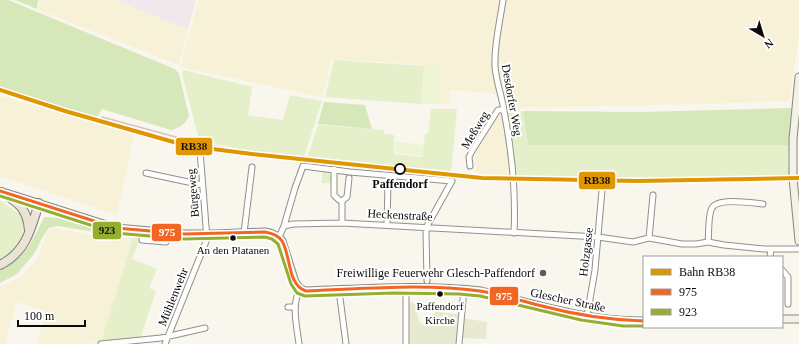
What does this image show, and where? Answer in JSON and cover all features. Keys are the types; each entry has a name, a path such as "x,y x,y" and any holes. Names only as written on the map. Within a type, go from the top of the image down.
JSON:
{"main road":[{"path":"1,192 14,200 24,210 27,216 30,231"},
{"path":"0,265 8,261 24,244 39,203"}],"street":[{"name":"Desdorfer Weg","path":"503,0 496,38 495,55 496,69 512,160 515,208 514,233"},
{"path":"799,77 793,139 793,178 799,242"},
{"name":"Meßweg","path":"470,166 469,157 472,151 498,110 504,110"},
{"name":"Bürgeweg","path":"200,151 207,234"},
{"path":"279,237 284,226 303,166 350,172 452,181 427,226 427,282"},
{"path":"244,233 252,167"},
{"path":"334,169 334,195 342,201"},
{"path":"146,174 202,185"},
{"path":"342,201 348,197 349,178"},
{"path":"387,224 388,183"},
{"name":"Holzgasse","path":"587,316 595,270 602,190"},
{"path":"1,192 116,228 168,233 273,233 279,237 284,246 295,282 300,290 296,296 295,307 299,344"},
{"path":"650,238 653,195"},
{"path":"342,201 342,223"},
{"path":"708,242 710,213 712,207 717,203 732,202 763,204"},
{"name":"Heckenstraße","path":"284,226 294,224 342,223 387,224 598,237 633,242 650,238 682,244 708,242 724,245 771,249 799,249"},
{"path":"142,240 166,242 168,233"},
{"name":"Mühlenwehr","path":"165,344 207,239 207,234"},
{"path":"770,256 771,249"},
{"path":"783,271 788,277 788,304"},
{"path":"406,287 406,344"},
{"name":"Glescher Straße","path":"300,290 406,287 464,289 481,291 587,316 615,321 643,321"},
{"path":"459,344 464,289"},
{"path":"339,290 346,344"},
{"path":"288,307 295,307"},
{"path":"783,319 799,319"},
{"path":"101,344 161,338 205,328"}],"shaded area":[{"path":"39,0 115,0 188,30 179,65 38,10"},
{"path":"115,0 196,0 188,30"},
{"path":"198,0 501,0 494,38 499,95 450,90 449,104 421,104 424,65 332,59 322,97 184,68 181,65"},
{"path":"505,0 799,0 799,38 789,101 506,108 498,62 499,39"},
{"path":"0,96 134,135 117,215 0,176"},
{"path":"499,115 504,123 510,158 510,175 476,174 477,148"},
{"path":"55,228 95,235 102,231 134,235 101,342 86,344 37,344 46,311 17,302 5,344 0,344 0,287 21,277 38,257 47,232 50,229"}],"green space":[{"path":"0,0 8,0 175,69 179,74 189,116 180,127 171,130 102,109 97,117 14,93 0,87"},
{"path":"15,0 38,0 37,9"},
{"path":"334,60 424,66 421,104 325,97"},
{"path":"425,66 443,67 439,104 422,103"},
{"path":"183,70 252,87 248,115 283,120 290,95 322,101 304,157 251,152 199,140 182,74"},
{"path":"324,102 365,105 372,129 318,124"},
{"path":"791,108 790,145 528,145 523,111 643,112"},
{"path":"431,109 457,109 451,173 307,158 318,125 384,130 384,134 394,135 394,154 422,157 425,134 428,134"},
{"path":"523,111 528,145 790,145 790,176 637,179 515,176 507,113"},
{"path":"395,141 423,145 422,156 395,153"},
{"path":"322,169 333,170 333,183 322,183"},
{"path":"0,200 21,215 26,221 24,233 15,249 0,259"},
{"path":"44,217 59,218 95,228 94,232 58,226 49,228 34,254 17,274 0,283 0,270 15,260 27,248"},
{"path":"134,235 141,236 132,259 157,269 149,288 156,291 140,339 101,342"},
{"path":"408,302 419,304 417,314 420,323 426,325 436,312 458,314 456,344 409,344 410,326 408,322"},
{"path":"463,318 487,322 486,339 461,338"}],"railway":[{"path":"102,117 187,140 252,154"}],"rail line":[{"name":"RB38","path":"0,90 65,111 177,143 252,154 482,178 637,181 799,178"}],"transit line":[{"name":"975","path":"0,191 116,228 185,234 265,232 272,234 282,241 285,247 292,276 300,288 306,291 393,287 436,287 480,291 580,314 618,320 643,321"},
{"name":"923","path":"0,196 115,233 185,239 265,237 272,239 278,244 291,284 297,293 305,296 394,293 459,294 480,296 581,320 623,326 643,326"}],"place":[{"name":"Paffendorf","path":"400,169"},
{"name":"An den Platanen","path":"233,238"},
{"name":"Freiwillige Feuerwehr Glesch-Paffendorf","path":"543,273"},
{"name":"Paffendorf Kirche","path":"440,294"}]}
